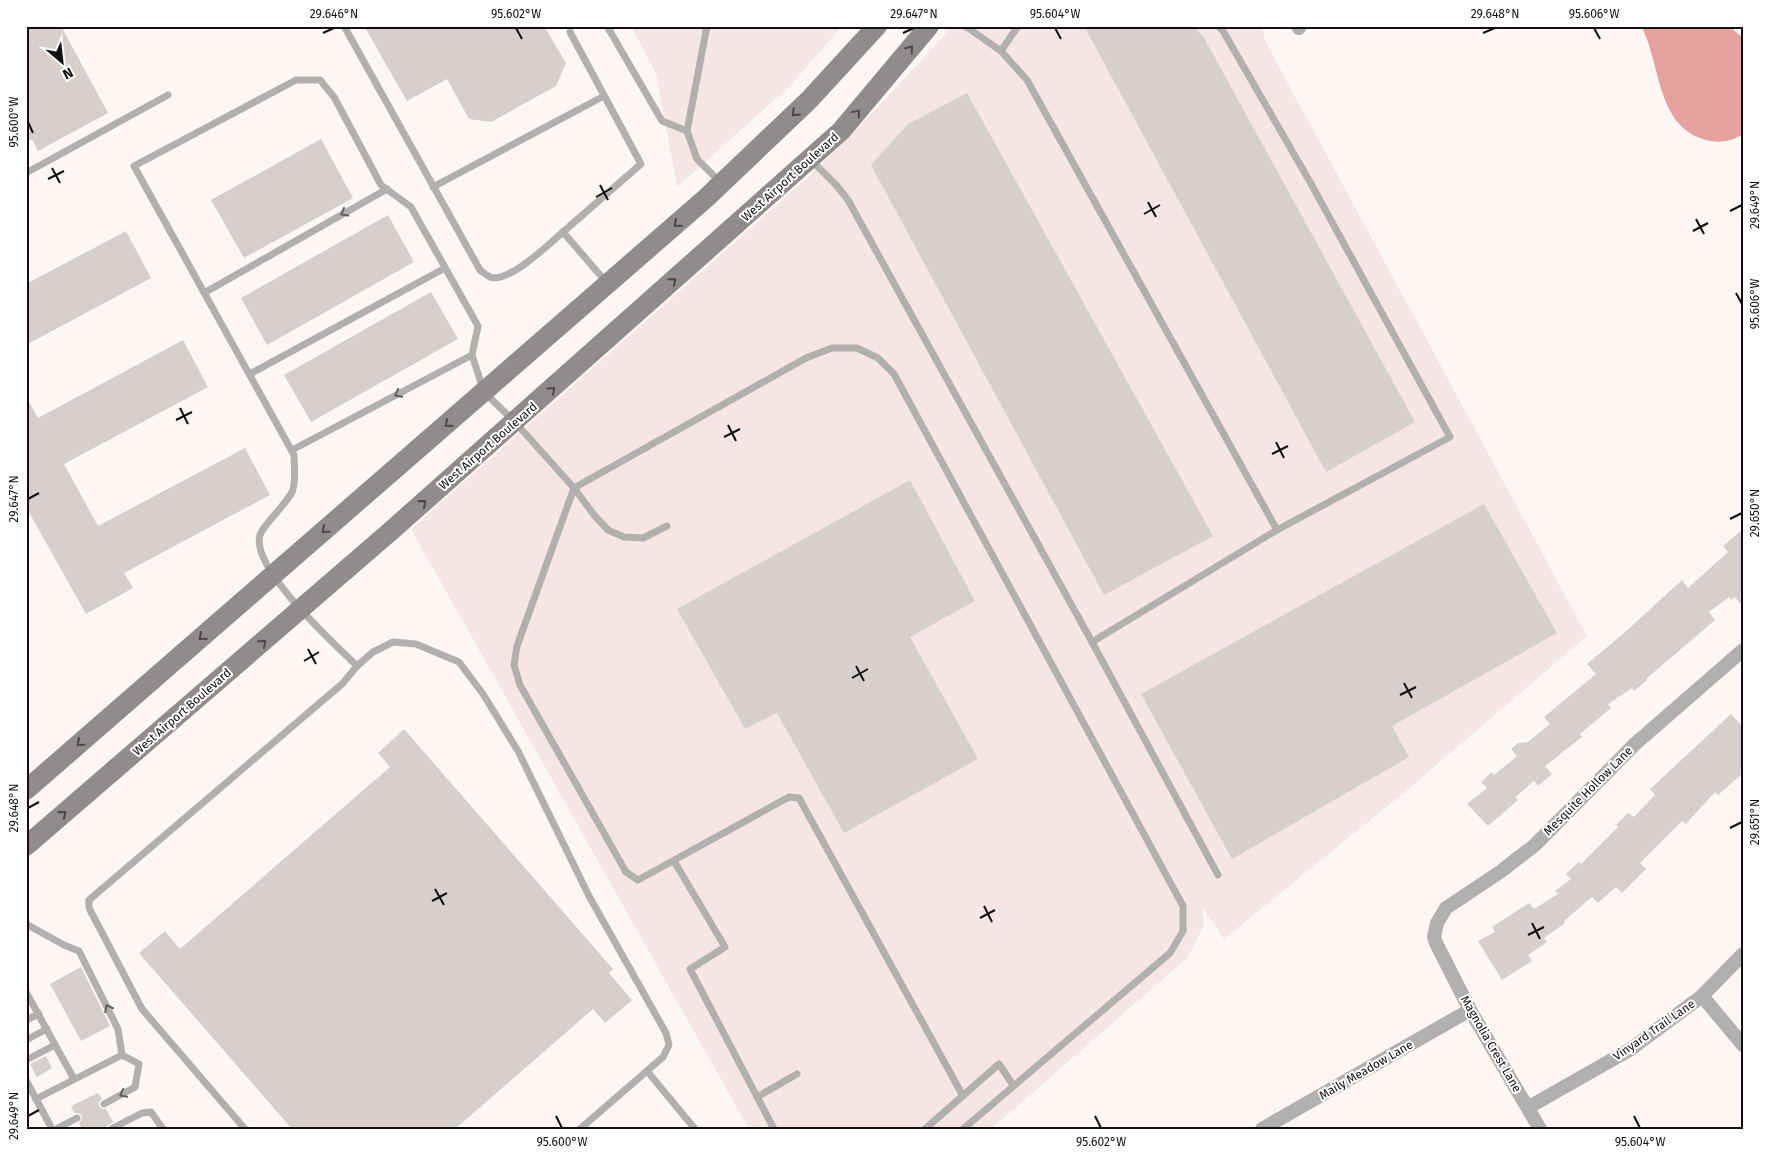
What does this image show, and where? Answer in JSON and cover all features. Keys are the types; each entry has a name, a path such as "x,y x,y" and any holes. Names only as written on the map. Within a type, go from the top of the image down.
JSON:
{"main road":[{"path":"26,790 722,184 809,100 876,26"},
{"name":"West Airport Boulevard","path":"26,846 515,422 841,132 929,26"}],"street":[{"name":"Mesquite Hollow Lane","path":"1435,930 1439,917 1446,908 1500,872 1535,845 1635,744 1743,650"},
{"name":"Magnolia Crest Lane","path":"1435,930 1436,943 1470,1010 1540,1129"},
{"name":"Vinyard Trail Lane","path":"1528,1107 1630,1049 1702,996 1743,954"},
{"path":"1702,996 1743,1045"},
{"name":"Maily Meadow Lane","path":"1262,1129 1287,1123 1470,1010"}],"lane":[{"path":"344,26 480,270 490,278 503,277 522,266 564,232 640,164 570,32"},
{"path":"608,26 662,121 686,131"},
{"path":"707,26 686,131 697,159 722,184"},
{"path":"965,26 1002,51 1027,80 1277,530"},
{"path":"1002,51 1018,26"},
{"path":"1092,642 1277,530 1450,437 1310,182 1223,31 1218,26"},
{"path":"357,666 300,610 273,575 261,552 260,536 293,490 294,454 134,166 296,80 320,80 334,97 381,185 412,207 478,326 472,355 484,392 515,422 574,488 608,530 624,538 643,538 667,526"},
{"path":"26,173 168,95"},
{"path":"433,187 604,96"},
{"path":"810,159 848,200 1092,642 1218,875"},
{"path":"204,293 387,189"},
{"path":"564,232 608,284"},
{"path":"250,374 445,268"},
{"path":"963,1096 799,798 790,797 638,880 626,872 520,685 514,665 517,646 574,488 806,358 832,348 857,348 878,358 894,374 1183,906 1183,931 1170,953 963,1129"},
{"path":"292,450 472,355"},
{"path":"245,1129 142,1009 88,908 89,900 342,684 357,666 373,652 392,642 416,644 459,662 483,694 518,750 589,896 666,1033 669,1045 663,1057 580,1129"},
{"path":"674,860 725,947 690,969 774,1129"},
{"path":"26,924 79,951 118,1028 122,1054"},
{"path":"27,995 74,1079"},
{"path":"26,1020 39,1014"},
{"path":"26,1040 47,1029"},
{"path":"26,1060 55,1045"},
{"path":"36,1099 122,1054"},
{"path":"104,1104 135,1087 139,1064 122,1054"},
{"path":"925,1129 999,1064 1013,1085"},
{"path":"647,1071 695,1129"},
{"path":"757,1097 797,1074"},
{"path":"26,1080 52,1129"},
{"path":"111,1129 142,1113 151,1112 163,1129"},
{"path":"56,1129 77,1118"}],"shaded area":[{"path":"631,26 842,26 790,86 677,187 656,73"},
{"path":"950,26 1262,26 1265,41 1587,636 1406,791 1224,939 1202,907 1204,924 1187,958 991,1129 749,1129 411,529 805,180 860,126 943,37"},
{"path":"1641,26 1729,26 1743,38 1743,134 1734,139 1724,141 1708,141 1688,131 1676,120 1662,91"}],"building":[{"path":"26,26 61,26 108,113 38,151 32,139 26,142"},
{"path":"364,26 544,26 566,63 556,86 491,122 469,119 447,79 407,101"},
{"path":"1084,26 1193,26 1203,36 1415,422 1326,472"},
{"path":"967,93 1213,536 1104,595 871,165 908,124"},
{"path":"321,139 353,198 244,258 211,200"},
{"path":"388,215 414,262 267,345 241,298"},
{"path":"126,231 151,278 26,345 26,284"},
{"path":"431,292 458,339 311,422 284,375"},
{"path":"183,340 208,387 64,464 98,526 245,448 270,495 124,573 133,588 86,614 26,507 26,397 38,418"},
{"path":"910,480 975,601 910,637 978,759 844,833 777,713 745,729 677,609"},
{"path":"1484,504 1557,633 1392,726 1409,757 1232,859 1141,694"},
{"path":"1743,529 1743,607 1735,597 1731,600 1729,597 1709,612 1715,620 1634,691 1632,688 1608,704 1611,708 1580,734 1582,737 1545,766 1552,774 1538,786 1534,781 1515,797 1518,800 1488,826 1467,804 1487,788 1481,782 1492,772 1494,775 1517,756 1511,749 1518,743 1528,742 1550,724 1544,717 1596,674 1587,664 1682,580 1688,588 1728,552 1723,546"},
{"path":"1731,714 1743,727 1743,773 1718,795 1715,792 1686,824 1682,821 1640,863 1646,869 1622,893 1616,887 1598,903 1592,897 1564,921 1565,923 1544,938 1547,942 1528,955 1532,961 1502,980 1478,941 1495,932 1492,927 1529,903 1534,909 1558,894 1555,891 1571,879 1566,874 1579,862 1581,864 1618,827 1616,825 1628,813 1634,817 1655,795 1650,789"},
{"path":"404,729 613,969 609,973 632,1000 605,1023 593,1009 455,1129 292,1129 139,953 165,931 180,949 390,767 378,753"},
{"path":"81,967 110,1026 81,1041 50,984"},
{"path":"46,1056 52,1068 37,1077 30,1064"},
{"path":"98,1093 102,1099 99,1102 99,1106 102,1109 106,1109 113,1122 106,1129 82,1129 79,1123 82,1120 82,1116 79,1113 74,1113 71,1106"}]}
